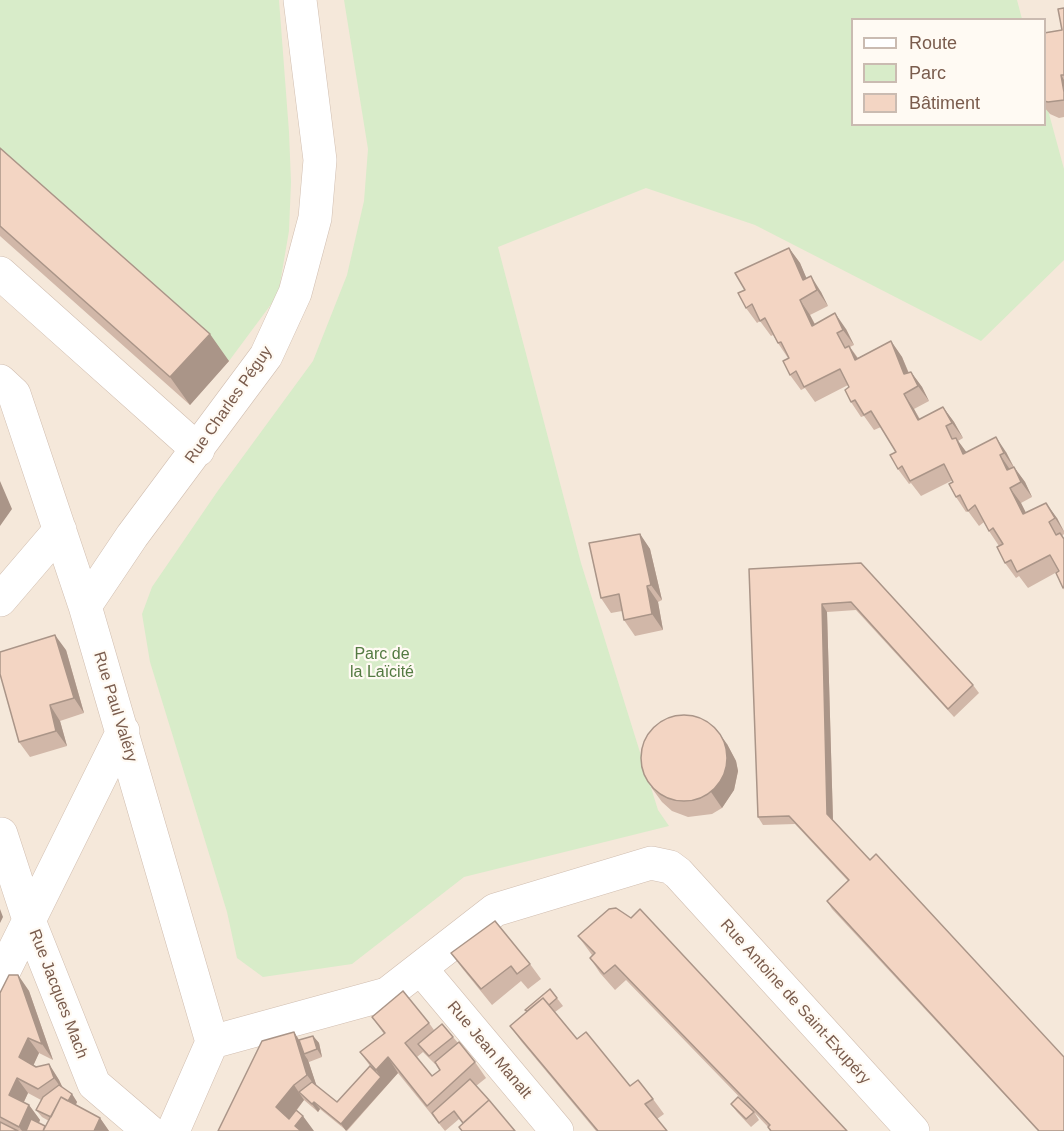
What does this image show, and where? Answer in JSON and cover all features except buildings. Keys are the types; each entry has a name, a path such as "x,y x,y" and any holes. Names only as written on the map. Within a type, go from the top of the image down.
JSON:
{"street":[{"name":"Rue Charles Péguy","path":"85,606 132,536 266,356 294,293 315,218 320,160 300,0"},
{"path":"0,273 198,450"},
{"name":"Rue Paul Valéry","path":"0,381 14,394 85,606 212,1042"},
{"path":"0,600 60,530"},
{"path":"0,979 30,923 123,731"},
{"name":"Rue Jacques Mach","path":"1,834 30,923 93,1084 149,1131"},
{"name":"Rue Antoine de Saint-Exupéry","path":"421,969 487,914 504,907 651,863 670,867 678,873 913,1131"},
{"path":"172,1131 212,1042 371,1001 387,994 421,969"},
{"name":"Rue Jean Manalt","path":"421,969 557,1131"}],"shaded area":[{"path":"0,0 1064,0 1064,1131 0,1131"}],"green space":[{"path":"0,0 279,0 289,132 291,182 289,231 278,295 229,361 0,158"},
{"name":"Parc de la Laïcité","path":"344,0 1017,0 1022,18 851,18 851,126 1046,126 1046,103 1064,169 1064,260 981,341 755,225 646,188 498,247 581,563 658,810 669,826 464,877 352,964 263,977 237,958 227,912 150,662 142,614 152,587 217,492 313,361 347,275 364,201 368,149"}]}
